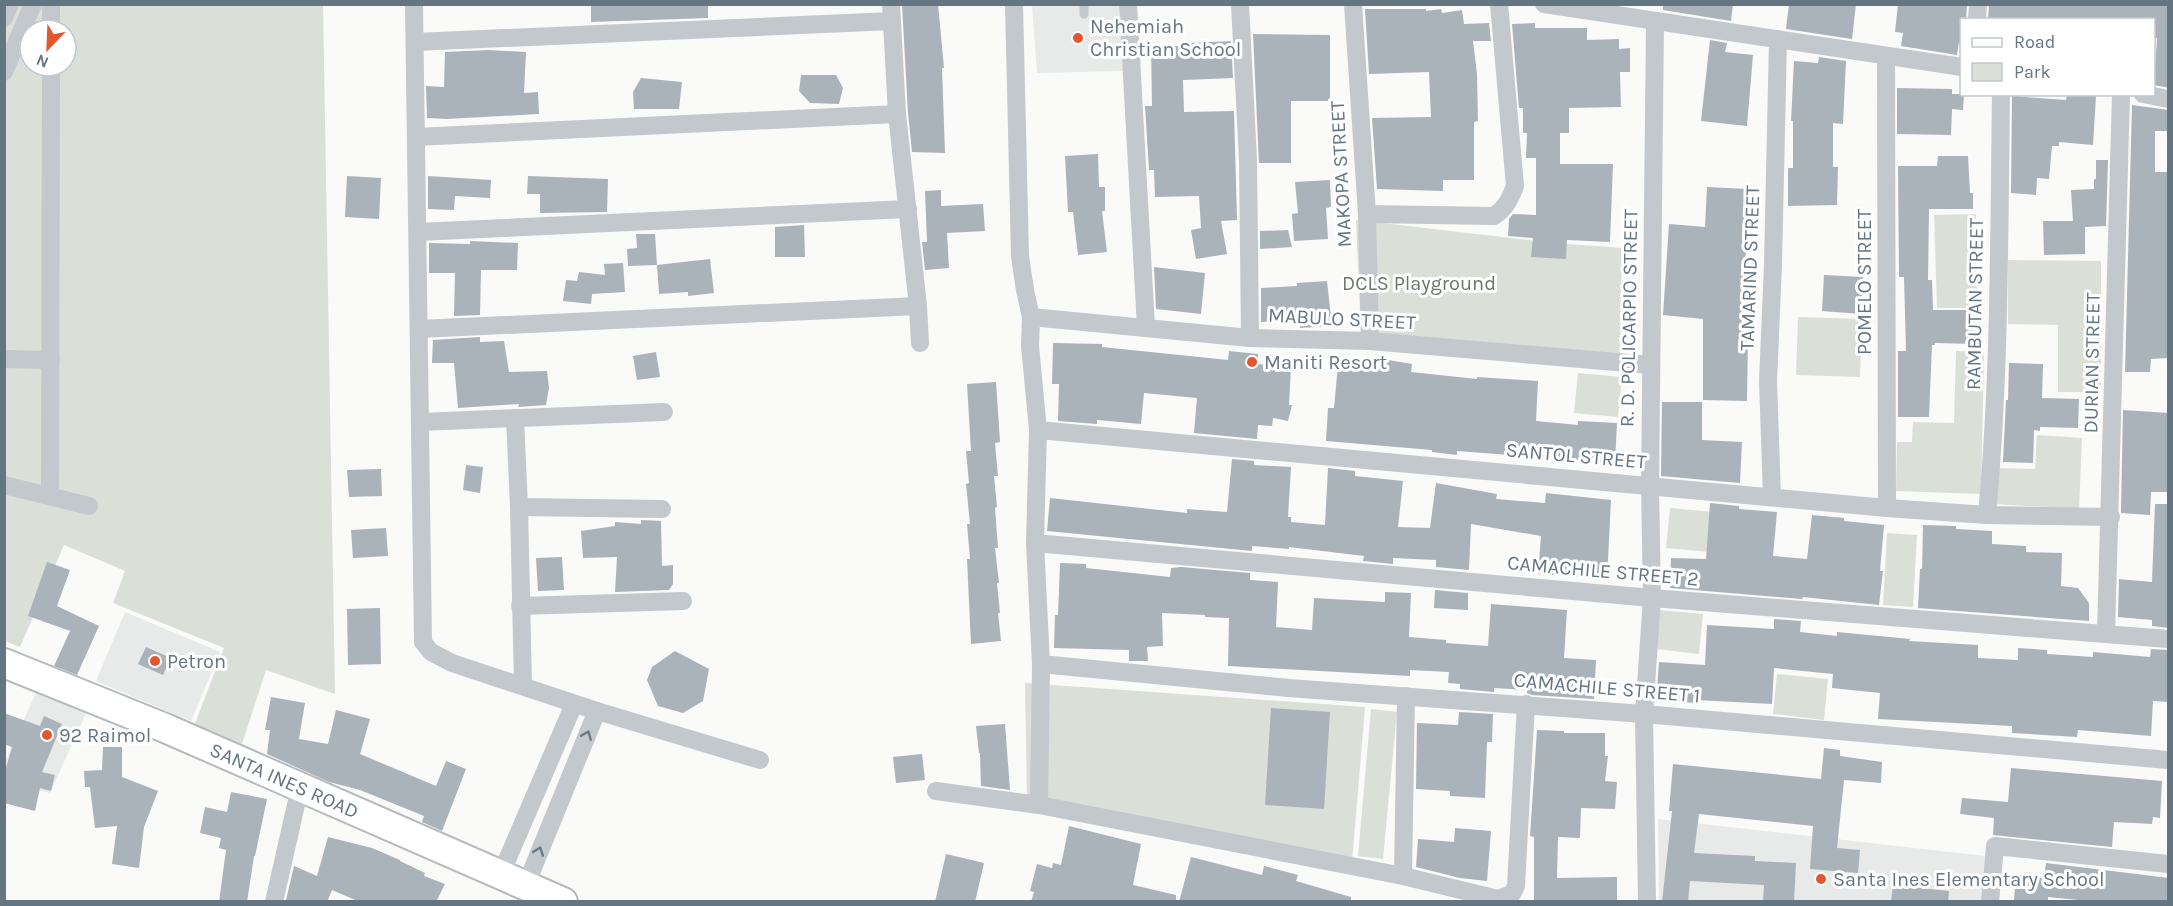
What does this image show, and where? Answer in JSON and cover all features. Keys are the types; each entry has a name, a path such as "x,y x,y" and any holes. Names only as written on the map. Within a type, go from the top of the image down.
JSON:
{"main road":[{"name":"SANTA INES ROAD","path":"4,663 165,728 563,902"}],"street":[{"path":"4,18 10,4"},
{"path":"4,72 33,4"},
{"path":"414,4 423,642 431,652 452,663 574,704 760,760"},
{"path":"1014,4 1020,256 1031,317 1030,346 1038,430 1035,543 1041,664 1039,804"},
{"path":"1128,4 1146,327"},
{"path":"1240,4 1248,160 1250,338"},
{"name":"MAKOPA STREET","path":"1353,4 1367,214 1370,341"},
{"path":"1367,214 1494,216 1503,210 1510,199 1515,186 1498,4"},
{"path":"1544,4 1655,23 1960,67"},
{"path":"415,42 891,13 897,114 920,343"},
{"name":"R. D. POLICARPIO STREET","path":"1647,902 1644,714 1652,598 1650,486 1655,23"},
{"name":"TAMARIND STREET","path":"1772,497 1768,381 1778,39"},
{"name":"POMELO STREET","path":"1886,56 1887,508"},
{"path":"50,496 51,78"},
{"name":"RAMBUTAN STREET","path":"1987,515 1993,452 1998,342 2001,96"},
{"name":"DURIAN STREET","path":"2106,633 2121,96"},
{"path":"2153,96 2169,99"},
{"path":"416,137 897,114"},
{"path":"418,232 908,209"},
{"path":"419,328 918,306"},
{"name":"MABULO STREET","path":"1031,317 1250,338 1370,341 1651,365"},
{"path":"4,359 51,360"},
{"path":"421,422 664,412"},
{"path":"515,418 523,686"},
{"name":"SANTOL STREET","path":"1038,430 1887,508 1987,515 2111,517"},
{"path":"4,485 89,506"},
{"path":"519,507 662,508"},
{"name":"CAMACHILE STREET 2","path":"1035,543 1652,598 2169,639"},
{"path":"520,606 683,601"},
{"name":"CAMACHILE STREET 1","path":"1041,664 1289,688 1526,704 2169,760"},
{"path":"1403,876 1406,696"},
{"path":"514,880 529,808 574,704"},
{"path":"936,792 1039,804 1403,876 1498,899 1512,894 1516,886 1526,704"},
{"path":"514,880 552,818 597,711"},
{"path":"551,758 574,767"},
{"path":"274,902 300,787"},
{"path":"529,808 552,818"},
{"path":"1990,902 1995,846 2169,864"}],"shaded area":[{"name":"Nehemiah Christian School","path":"1032,5 1119,5 1123,71 1037,73"},
{"path":"125,612 220,652 191,721 96,681"},
{"path":"37,690 86,713 50,793 5,782 5,762"},
{"name":"Santa Ines Elementary School","path":"1658,819 1985,856 1981,901 1659,901"}],"green space":[{"path":"4,5 323,5 335,694 266,670 240,750 193,729 224,648 113,603 125,571 64,545 20,647 5,641"},
{"path":"1976,214 1977,308 1937,308 1934,215"},
{"name":"DCLS Playground","path":"1356,220 1554,243 1622,248 1620,355 1361,335"},
{"path":"2008,260 2101,261 2101,392 2058,392 2058,325 2008,324"},
{"path":"1798,317 1862,319 1860,377 1796,375"},
{"path":"1956,351 1984,352 1981,494 1896,491 1897,442 1912,442 1913,422 1954,423"},
{"path":"1578,373 1622,377 1618,417 1574,413"},
{"path":"2037,435 2082,438 2079,509 1992,504 1994,468 2035,469"},
{"path":"1670,508 1714,512 1710,552 1666,548"},
{"path":"1887,533 1917,535 1913,607 1883,605"},
{"path":"1659,610 1703,614 1699,654 1656,649"},
{"path":"1777,674 1828,679 1824,720 1773,714"},
{"path":"1025,683 1365,707 1352,862 1027,798"},
{"path":"1371,709 1397,712 1383,859 1358,856"}],"building":[{"path":"708,4 708,18 591,22 591,5"},
{"path":"902,4 938,4 944,68 942,68 945,153 912,152"},
{"path":"1663,4 1733,4 1731,21 1663,10"},
{"path":"1789,4 1856,4 1852,39 1786,29"},
{"path":"1898,4 1967,4 1966,18 1960,18 1960,42 1957,55 1901,46 1903,33 1895,32"},
{"path":"1989,4 2169,4 2169,88 2155,85 2157,38 2155,38 2155,18 1988,18"},
{"path":"1365,9 1426,9 1426,11 1441,9 1442,13 1462,10 1464,24 1489,23 1491,41 1473,41 1477,74 1478,121 1474,122 1474,180 1443,180 1443,191 1377,189 1372,118 1431,117 1429,72 1369,74"},
{"path":"1535,23 1535,28 1587,28 1587,40 1619,39 1619,49 1630,48 1630,72 1620,72 1621,107 1569,108 1569,133 1560,133 1560,164 1613,164 1610,242 1567,240 1566,259 1531,257 1533,238 1508,236 1509,219 1513,214 1536,215 1536,158 1526,158 1527,133 1523,133 1523,108 1519,108 1512,24"},
{"path":"1253,34 1330,35 1330,101 1291,101 1291,163 1259,163"},
{"path":"1710,40 1727,43 1725,52 1753,55 1747,126 1701,121"},
{"path":"1231,41 1233,78 1183,80 1184,112 1234,111 1237,220 1221,221 1227,254 1196,259 1191,230 1201,228 1199,196 1155,197 1154,170 1149,170 1145,106 1152,106 1151,46 1192,46 1191,43"},
{"path":"488,50 526,52 524,93 538,92 539,114 427,118 426,86 444,87 445,52"},
{"path":"1819,57 1846,61 1843,124 1833,123 1833,167 1838,167 1837,205 1788,206 1788,168 1793,168 1793,121 1791,121 1794,61 1818,63"},
{"path":"801,75 836,75 843,88 839,104 810,103 799,91"},
{"path":"641,78 682,82 679,109 634,109 633,92"},
{"path":"1897,88 1952,89 1952,94 1964,96 1963,110 1952,109 1951,135 1897,134"},
{"path":"2012,96 2066,100 2067,96 2096,96 2093,145 2059,142 2059,146 2052,146 2049,179 2037,178 2036,195 2011,193"},
{"path":"2132,105 2169,110 2169,131 2155,131 2155,172 2169,172 2169,358 2151,359 2150,372 2125,372"},
{"path":"1098,154 1099,187 1105,187 1105,211 1102,211 1107,252 1078,255 1073,212 1068,212 1065,156"},
{"path":"1938,156 1968,156 1973,209 1929,209 1928,280 1932,280 1933,310 1976,310 1975,344 1935,343 1932,345 1929,417 1898,417 1898,351 1906,351 1904,277 1899,277 1898,166 1937,166"},
{"path":"2096,160 2108,160 2106,226 2085,227 2085,254 2044,255 2043,221 2073,221 2071,190 2094,189"},
{"path":"347,176 381,178 379,219 345,217"},
{"path":"428,176 491,180 490,198 455,196 454,210 428,209"},
{"path":"528,176 608,179 607,212 540,213 540,194 527,194"},
{"path":"1330,180 1331,207 1326,208 1328,239 1294,241 1292,214 1298,213 1295,182"},
{"path":"1707,187 1747,189 1745,230 1748,231 1745,263 1748,264 1746,294 1741,293 1742,337 1748,337 1747,401 1703,400 1703,319 1663,315 1669,224 1705,227"},
{"path":"941,190 941,206 983,204 985,231 947,233 949,268 925,270 922,242 927,242 925,191"},
{"path":"804,225 805,257 775,257 775,227"},
{"path":"1288,230 1292,247 1260,249 1260,231"},
{"path":"636,234 655,234 657,265 628,266 627,249 637,248"},
{"path":"470,241 518,243 517,270 481,270 480,315 454,316 455,273 429,273 429,243 470,244"},
{"path":"710,259 714,293 688,296 688,292 659,294 657,265"},
{"path":"623,263 625,292 592,294 591,304 563,301 566,280 577,281 579,272 605,275 604,264"},
{"path":"1154,267 1205,273 1201,314 1156,309"},
{"path":"1824,275 1863,277 1861,314 1822,311"},
{"path":"1327,281 1332,326 1300,328 1300,320 1261,322 1261,288 1297,286 1297,283"},
{"path":"480,337 480,342 504,341 509,372 547,371 549,388 546,405 518,407 519,404 458,408 454,363 432,363 433,340"},
{"path":"1053,343 1102,344 1102,347 1228,360 1229,351 1258,354 1257,364 1291,367 1289,405 1292,405 1288,421 1273,418 1272,426 1258,425 1257,439 1194,433 1197,398 1144,393 1141,424 1097,420 1097,424 1058,421 1059,384 1052,384"},
{"path":"656,352 660,377 637,380 633,356"},
{"path":"1382,359 1412,364 1411,372 1477,379 1477,377 1538,381 1536,421 1578,425 1578,421 1617,423 1615,463 1457,451 1457,455 1432,452 1432,450 1326,441 1328,408 1334,408 1338,365 1380,369"},
{"path":"2009,363 2043,364 2042,398 2079,399 2078,428 2040,427 2040,431 2034,430 2033,463 2003,462"},
{"path":"996,382 1000,442 995,443 998,476 994,476 998,548 995,548 1001,641 971,644 967,559 970,559 967,524 970,524 966,484 969,483 966,451 971,451 967,384"},
{"path":"1662,402 1702,402 1702,440 1742,442 1740,483 1661,476"},
{"path":"2123,410 2169,413 2169,492 2151,492 2150,515 2121,513"},
{"path":"1232,459 1254,461 1254,465 1291,467 1288,517 1291,517 1291,522 1325,525 1328,468 1355,471 1355,476 1403,481 1398,527 1430,528 1436,483 1497,494 1496,499 1545,503 1546,493 1611,500 1607,579 1538,574 1541,536 1471,524 1469,570 1436,567 1436,560 1393,558 1393,564 1363,561 1364,556 1289,547 1289,549 1252,546 1252,551 1047,531 1050,498 1187,513 1187,509 1227,512"},
{"path":"466,465 483,467 480,493 463,490"},
{"path":"381,469 382,496 349,497 347,470"},
{"path":"1710,503 1739,506 1739,509 1777,512 1773,556 1807,559 1812,515 1884,525 1880,571 1883,571 1879,605 1803,597 1802,599 1670,588 1671,558 1706,559"},
{"path":"2155,504 2169,504 2169,628 2152,626 2152,620 2118,617 2119,579 2152,582"},
{"path":"641,520 661,521 662,566 673,565 673,584 669,590 615,592 617,557 583,558 581,531 615,526 615,522 641,524"},
{"path":"1923,525 1956,526 1956,529 1992,531 1992,544 2026,546 2026,552 2062,553 2061,586 2078,588 2089,603 2089,621 1918,608"},
{"path":"386,528 388,556 353,558 351,530"},
{"path":"562,557 564,590 538,591 536,558"},
{"path":"47,562 70,570 57,606 99,626 77,675 54,666 70,631 28,616"},
{"path":"1060,563 1086,564 1086,568 1170,577 1171,568 1181,567 1250,573 1250,580 1278,582 1276,627 1312,630 1314,598 1385,602 1385,592 1411,593 1409,637 1446,640 1446,643 1488,646 1491,604 1567,610 1564,658 1596,660 1594,699 1532,695 1527,693 1527,690 1494,688 1494,692 1460,689 1460,684 1448,683 1449,672 1410,670 1410,676 1228,666 1229,618 1205,617 1205,615 1162,613 1163,646 1147,647 1148,661 1129,661 1129,650 1054,648"},
{"path":"1435,590 1468,593 1468,610 1434,608"},
{"path":"380,608 381,664 348,665 347,609"},
{"path":"1774,619 1801,621 1800,632 1837,636 1837,632 1910,639 1909,641 1978,645 1978,658 2018,660 2018,648 2047,650 2047,654 2093,657 2093,652 2150,657 2151,649 2169,650 2169,702 2153,701 2151,736 2078,730 2077,737 2012,733 2012,726 1878,719 1880,693 1832,688 1833,674 1774,668 1772,704 1696,700 1696,703 1665,701 1665,690 1657,689 1659,662 1705,665 1707,625 1774,629"},
{"name":"Petron","path":"146,647 171,658 163,675 138,664"},
{"path":"675,651 709,669 703,701 683,713 658,706 647,680 652,667"},
{"path":"271,697 305,703 299,739 328,744 336,710 370,719 360,754 436,786 446,761 466,769 442,831 422,822 424,816 360,790 329,782 267,754 270,730 265,730"},
{"path":"1271,708 1330,712 1324,809 1265,805"},
{"path":"1459,712 1493,714 1492,742 1487,742 1485,798 1450,796 1450,791 1416,789 1417,723 1458,725"},
{"path":"4,713 40,726 44,716 62,724 42,772 55,775 51,791 40,788 35,811 4,803 4,775 12,747 4,744"},
{"path":"1005,724 1010,790 981,786 976,726"},
{"path":"1537,730 1564,731 1564,733 1605,733 1605,756 1608,756 1605,781 1617,782 1615,809 1581,808 1580,838 1558,837 1557,878 1617,877 1617,902 1534,901 1534,837 1530,836"},
{"path":"103,747 122,747 122,777 158,791 144,827 139,868 112,864 117,826 95,828 90,787 85,787 84,771 102,770"},
{"path":"1824,748 1840,750 1840,756 1882,762 1881,783 1844,780 1837,848 1860,850 1858,873 1810,869 1813,826 1699,814 1694,853 1755,856 1755,861 1796,863 1794,902 1763,902 1764,885 1690,881 1688,902 1662,902 1672,811 1669,811 1673,764 1821,779"},
{"path":"922,754 925,780 896,783 893,757"},
{"path":"2011,768 2162,781 2160,818 2153,817 2152,824 2114,822 2112,847 1993,835 1994,818 1960,814 1962,798 2008,802"},
{"path":"231,792 267,799 254,856 247,902 219,902 226,850 219,848 221,838 200,833 205,807 227,812"},
{"path":"1069,826 1141,844 1133,885 1176,895 1176,902 1031,902 1034,892 1030,891 1037,864 1052,868 1053,863 1061,865"},
{"path":"1455,828 1491,831 1487,881 1460,878 1416,867 1418,839 1454,842"},
{"path":"328,837 372,848 425,873 424,876 445,884 436,902 360,902 332,890 327,902 286,900 294,866 317,876"},
{"path":"946,854 984,863 975,902 935,902"},
{"path":"1191,857 1262,875 1264,866 1298,875 1296,881 1351,897 1351,902 1179,902"},
{"path":"2046,863 2169,878 2169,902 2098,902 2048,897 2048,902 2014,900 2016,875 2044,878"},
{"path":"1893,885 1949,891 1948,902 1891,902"}],"place":[{"name":"Nehemiah Christian School","path":"1078,38"},
{"name":"Maniti Resort","path":"1252,362"},
{"name":"Petron","path":"155,661"},
{"name":"92 Raimol","path":"47,735"},
{"name":"Santa Ines Elementary School","path":"1821,879"}]}
